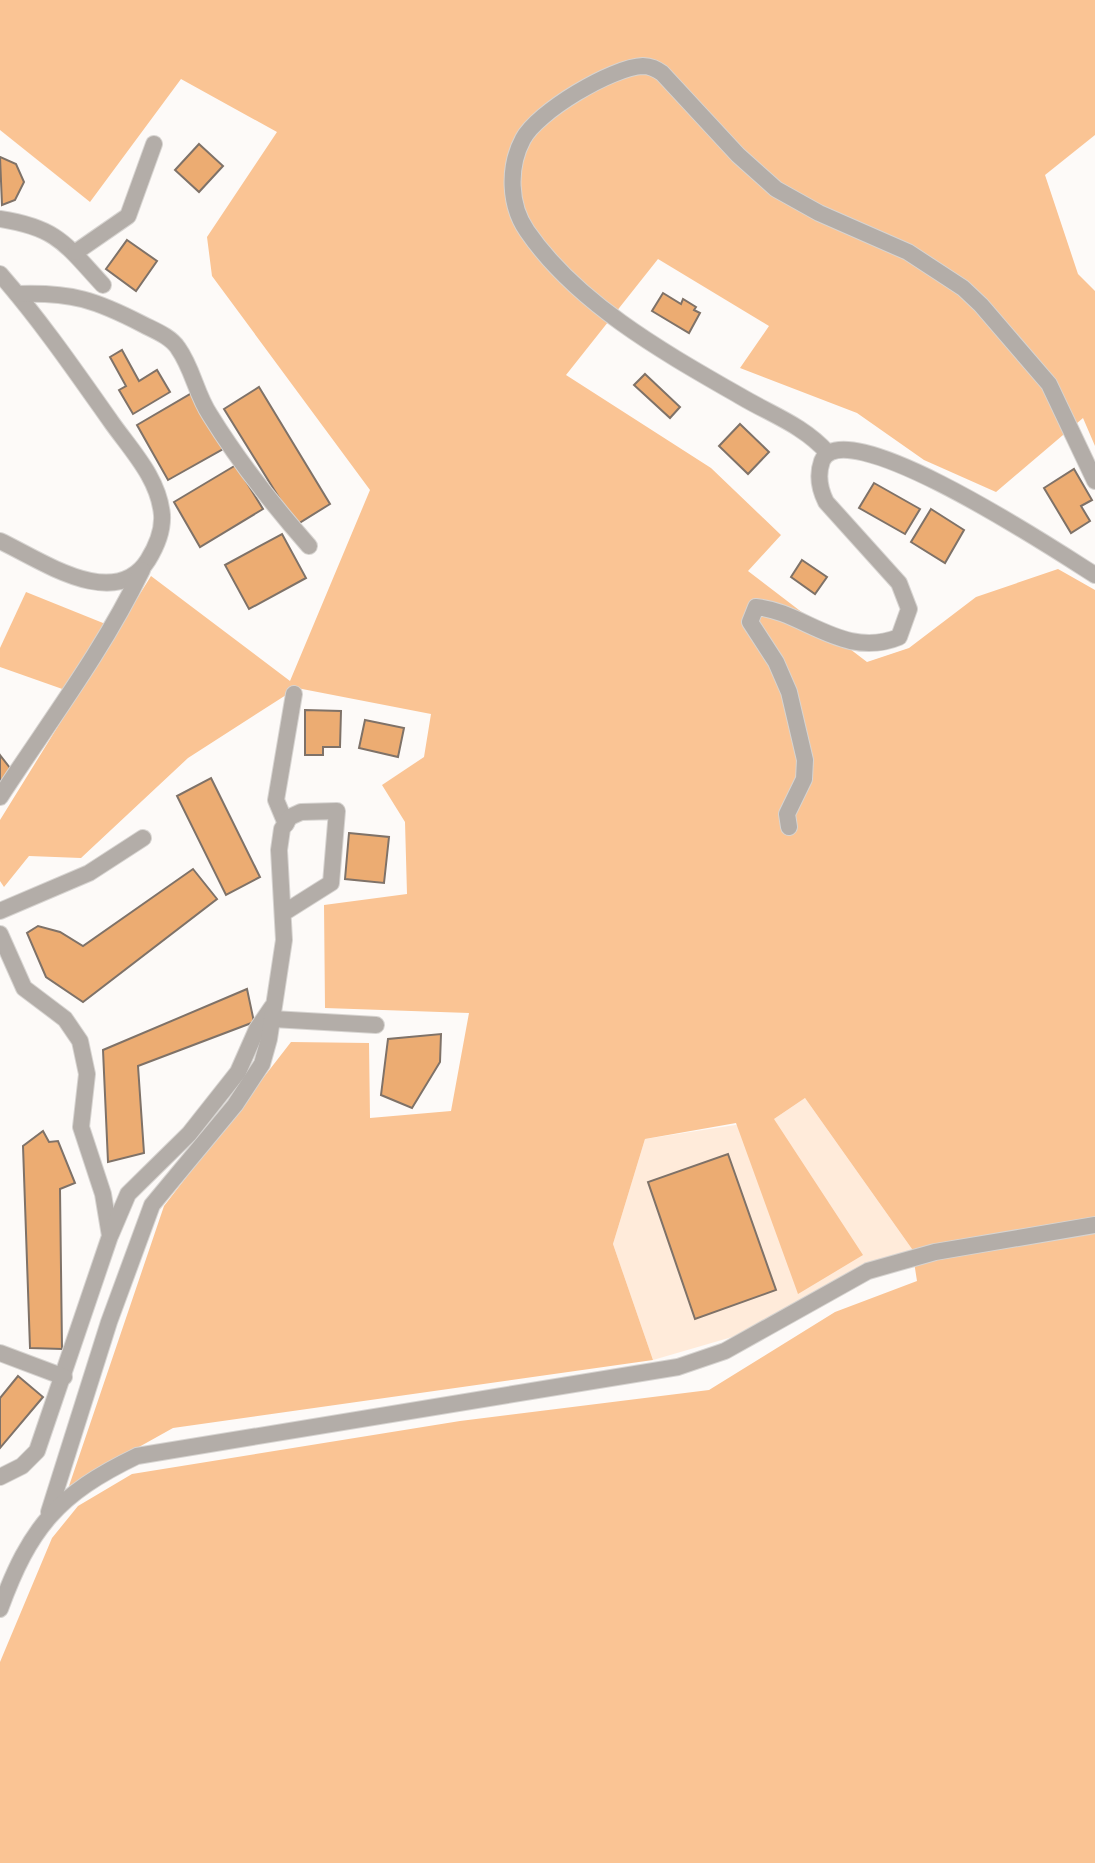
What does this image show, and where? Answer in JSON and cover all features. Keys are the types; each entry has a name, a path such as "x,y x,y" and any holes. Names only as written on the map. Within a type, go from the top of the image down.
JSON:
{"street":[{"path":"828,453 799,427 698,373 626,325 566,276 545,254 524,228 513,197 512,177 523,138 538,120 573,96 625,69 652,66 662,72 738,155 776,189 819,213 908,253 955,283 981,304 1049,384 1095,481"},
{"path":"76,252 128,216 154,144"},
{"path":"0,219 49,233 76,252 103,285"},
{"path":"0,274 85,382 152,483 162,517 155,548 83,677 53,714 0,797"},
{"path":"17,294 55,292 78,296 112,308 176,344 189,364 200,398 210,416 266,496 309,546"},
{"path":"789,827 787,814 804,779 805,760 789,692 776,662 750,622 752,612 756,607 770,608 829,636 879,643 899,637 909,609 899,583 827,502 820,490 822,460 828,453 838,448 864,452 977,500 1095,575"},
{"path":"0,541 71,577 89,581 121,581 145,565"},
{"path":"286,824 276,800 294,694"},
{"path":"48,1514 146,1216 160,1194 251,1083 262,1065 284,940 285,912 279,850 286,824 290,817 301,812 337,811 331,883 285,912"},
{"path":"0,911 89,873 143,838"},
{"path":"0,934 13,970 24,988 65,1019 80,1041 88,1074 81,1127 103,1194 110,1236"},
{"path":"273,1012 376,1025"},
{"path":"0,1477 22,1466 37,1451 110,1236 128,1194 189,1134 238,1072 257,1029 273,1012"},
{"path":"0,1609 6,1569 48,1514 77,1490 138,1457 678,1367 725,1351 868,1271 935,1252 1095,1225"},
{"path":"0,1353 64,1377"}],"shaded area":[{"path":"0,0 1095,0 1095,135 1045,175 1078,274 1095,291 1095,446 1083,418 996,492 924,460 857,413 740,368 769,326 658,259 566,375 711,468 781,535 748,571 867,662 909,648 976,597 1058,569 1095,590 1095,1863 0,1863 0,1662 52,1538 78,1506 132,1474 460,1421 709,1390 835,1312 917,1281 912,1249 805,1098 774,1119 863,1255 798,1294 736,1123 645,1139 613,1244 653,1360 173,1428 69,1486 164,1206 291,1042 369,1043 370,1118 451,1111 469,1013 325,1008 324,905 407,894 405,822 382,785 424,757 431,714 297,688 188,758 81,858 29,856 4,887 0,881 0,820 151,576 290,681 370,490 212,276 207,237 277,132 181,79 90,202 0,130"},
{"path":"26,592 108,625 68,691 0,667 0,648"},
{"path":"805,1098 912,1249 739,1335 653,1360 613,1244 645,1139 774,1119"}],"building":[{"path":"199,144 223,166 199,192 175,170"},
{"path":"0,157 16,164 24,182 15,200 2,205"},
{"path":"127,240 157,261 136,291 106,269"},
{"path":"663,293 681,304 683,299 700,313 689,333 652,311"},
{"path":"122,350 139,381 157,370 170,392 133,414 119,390 126,386 110,357"},
{"path":"645,374 680,407 670,418 634,385"},
{"path":"259,387 330,504 296,525 224,409"},
{"path":"192,393 223,449 168,480 137,425"},
{"path":"740,424 769,452 748,474 719,446"},
{"path":"236,465 263,509 200,547 174,502"},
{"path":"1074,469 1092,500 1081,506 1090,521 1071,533 1044,488"},
{"path":"874,483 920,509 905,534 859,508"},
{"path":"931,509 964,530 945,563 911,542"},
{"path":"282,534 306,578 249,609 225,565"},
{"path":"802,560 827,577 815,594 791,577"},
{"path":"305,710 341,711 340,747 323,747 323,755 305,755"},
{"path":"365,720 404,728 398,757 359,748"},
{"path":"0,755 10,768 0,787"},
{"path":"211,778 260,877 226,895 177,796"},
{"path":"349,833 389,837 384,883 345,879"},
{"path":"193,869 217,899 83,1002 46,977 27,933 38,926 60,932 83,946"},
{"path":"247,989 254,1022 138,1066 144,1153 108,1162 103,1050"},
{"path":"441,1034 440,1062 412,1108 381,1095 388,1039"},
{"path":"43,1131 49,1142 58,1141 75,1183 60,1189 62,1349 30,1348 23,1146"},
{"path":"728,1154 776,1290 695,1319 648,1182"},
{"path":"18,1376 43,1397 0,1448 0,1398"}]}
